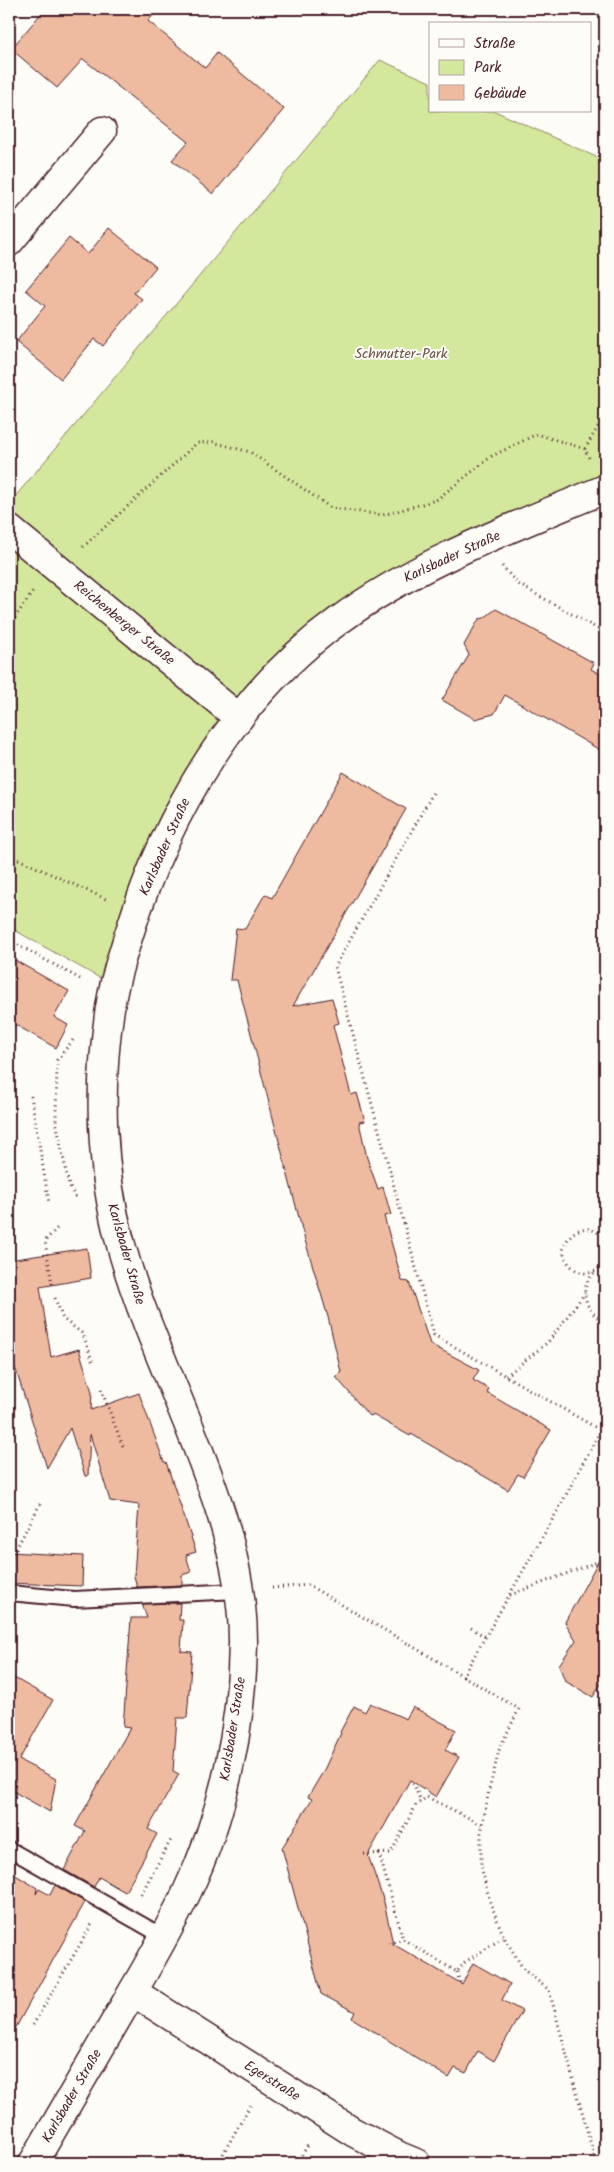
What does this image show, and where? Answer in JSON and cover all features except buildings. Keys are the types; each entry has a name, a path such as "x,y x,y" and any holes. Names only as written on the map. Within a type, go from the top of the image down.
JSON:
{"street":[{"path":"9,242 102,131"},
{"name":"Karlsbader Straße","path":"33,2163 164,1936 187,1892 207,1842 223,1792 234,1743 241,1694 243,1639 238,1591 226,1532 210,1482 143,1316 121,1248 109,1198 103,1124 103,1068 114,986 136,912 152,870 190,791 213,753 271,679 333,624 369,599 407,577 604,490"},
{"name":"Reichenberger Straße","path":"9,529 239,718"},
{"name":"Egerstraße","path":"132,1992 356,2134 398,2156 416,2163"}],"lane":[{"path":"9,1593 74,1599 238,1591"},
{"path":"9,1849 164,1936"}],"path":[{"path":"585,449 605,415"},
{"path":"80,550 197,443 212,442 250,452 331,508 383,515 436,500 492,456 537,434 585,449 604,490"},
{"path":"483,542 518,584 605,633"},
{"path":"9,626 33,591"},
{"path":"433,793 335,967 434,1335 600,1430"},
{"path":"9,855 136,912"},
{"path":"9,940 85,982"},
{"path":"77,1036 57,1060 56,1121 69,1186 80,1206"},
{"path":"31,1096 49,1203"},
{"path":"52,1284 45,1241 59,1226"},
{"path":"605,1240 595,1231 580,1228 568,1236 563,1250 564,1256 572,1269 586,1273 605,1266"},
{"path":"506,1376 548,1342 585,1293 587,1283 605,1260"},
{"path":"585,1293 590,1311 597,1318 605,1322"},
{"path":"55,1298 62,1319 83,1334 93,1363"},
{"path":"100,1389 124,1450"},
{"path":"463,1676 605,1422"},
{"path":"9,1562 40,1504"},
{"path":"509,1595 605,1558"},
{"path":"238,1591 308,1584 519,1709 500,1747 483,1826 481,1866 490,1902 504,1936 524,1970 549,1990 596,2163"},
{"path":"471,1628 486,1636"},
{"path":"413,1783 421,1802"},
{"path":"364,1854 391,1853 416,1805 427,1797 483,1826"},
{"path":"129,1916 173,1835"},
{"path":"379,1853 403,1939 458,1972 461,1986"},
{"path":"33,2025 104,1902"},
{"path":"458,1972 465,1962 504,1936"},
{"path":"389,1944 403,1939"},
{"path":"224,2154 266,2077"}],"green space":[{"name":"Schmutter-Park","path":"380,60 429,82 429,112 497,112 605,161 605,489 369,599 213,753 114,986 9,927 9,504"}]}
